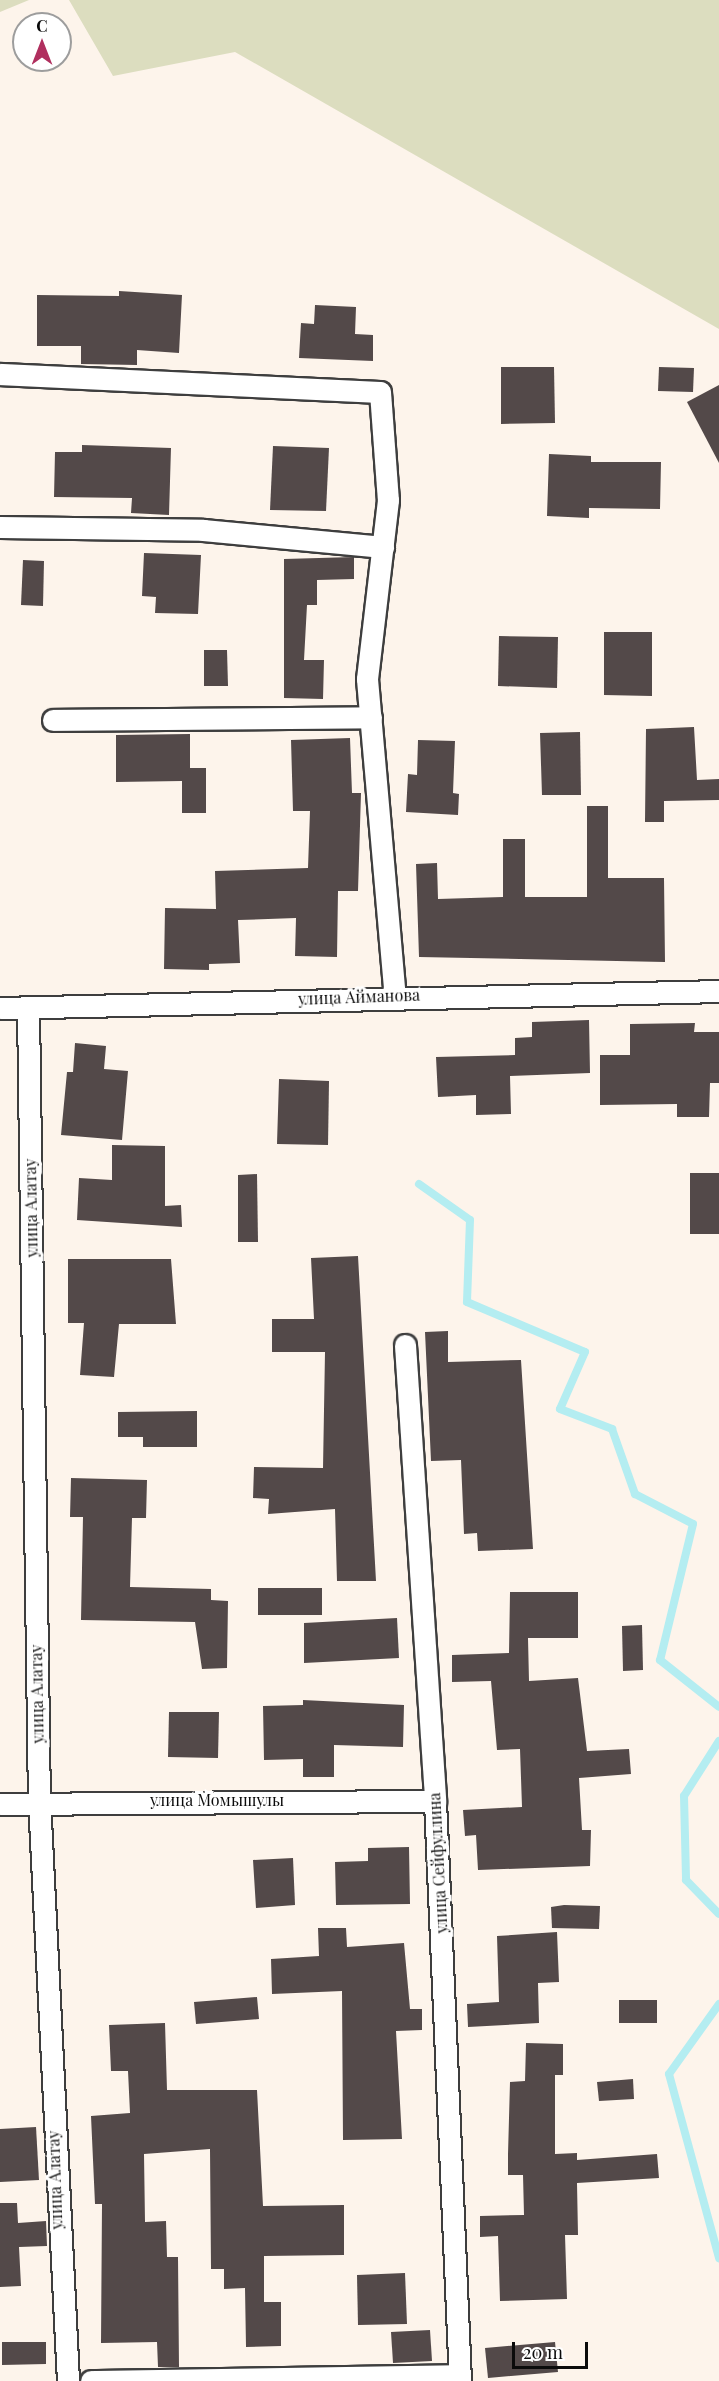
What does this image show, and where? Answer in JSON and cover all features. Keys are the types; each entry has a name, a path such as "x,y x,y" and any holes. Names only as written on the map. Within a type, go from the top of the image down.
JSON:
{"street":[{"path":"0,374 380,392 388,500 367,679 395,996"},
{"path":"0,527 203,530 383,547"},
{"path":"53,720 371,717"},
{"name":"улица Айманова","path":"0,1008 395,996 719,991"},
{"name":"улица Алатау","path":"28,1007 39,1800 68,2381"},
{"name":"улица Сейфуллина","path":"405,1345 435,1801 460,2378"},
{"name":"улица Момышулы","path":"0,1804 39,1800 435,1801"},
{"path":"91,2381 460,2378"}],"green space":[{"path":"0,0 29,0 0,12"},
{"path":"69,0 719,0 719,329 235,52 113,76"}],"building":[{"path":"119,291 182,295 179,353 137,350 137,365 81,364 81,346 37,346 37,295 119,296"},
{"path":"315,305 356,307 355,334 373,335 373,361 299,358 301,323 314,324"},
{"path":"501,367 554,367 555,423 501,424"},
{"path":"659,367 694,368 693,392 658,391"},
{"path":"719,385 719,463 687,402"},
{"path":"82,445 171,448 169,515 131,513 132,498 54,497 55,452 82,452"},
{"path":"273,446 329,448 326,511 270,510"},
{"path":"549,454 591,456 591,462 661,462 660,509 589,508 589,518 547,516"},
{"path":"144,553 201,555 198,614 155,613 156,597 142,596"},
{"path":"354,557 354,579 317,580 317,605 307,605 304,660 324,660 323,699 284,698 284,559"},
{"path":"23,560 44,561 43,606 21,605"},
{"path":"604,632 652,632 652,696 604,695"},
{"path":"499,636 558,637 557,688 498,686"},
{"path":"204,650 227,650 228,686 204,686"},
{"path":"694,727 697,780 719,779 719,800 664,801 664,822 645,822 646,729"},
{"path":"580,732 581,795 542,795 540,733"},
{"path":"190,734 190,768 206,768 206,813 182,813 182,781 116,782 116,735"},
{"path":"350,738 352,793 361,793 358,891 338,891 337,957 295,956 296,918 238,920 240,963 209,964 209,970 164,969 165,908 216,909 215,871 308,868 310,811 293,811 291,740"},
{"path":"418,740 455,741 453,793 459,794 458,815 406,812 408,774 417,775"},
{"path":"587,806 608,806 608,878 664,878 665,962 419,957 416,864 437,863 438,899 503,897 503,839 525,839 525,897 587,897"},
{"path":"589,1020 590,1073 510,1076 511,1114 476,1115 476,1095 438,1097 436,1057 515,1055 515,1038 532,1037 532,1022"},
{"path":"695,1023 694,1032 719,1032 719,1083 710,1083 709,1117 677,1117 677,1104 600,1105 600,1055 630,1055 630,1024"},
{"path":"75,1043 106,1046 104,1069 128,1071 122,1140 61,1135 67,1072 73,1072"},
{"path":"279,1079 329,1081 328,1145 277,1144"},
{"path":"112,1145 165,1146 165,1206 181,1205 182,1227 77,1220 79,1178 112,1180"},
{"path":"690,1173 719,1173 719,1234 690,1234"},
{"path":"257,1174 258,1242 238,1242 238,1175"},
{"path":"358,1256 376,1581 337,1581 335,1509 268,1514 269,1499 253,1498 254,1467 323,1468 325,1352 272,1352 272,1319 314,1319 311,1258"},
{"path":"68,1259 171,1259 176,1324 119,1324 114,1377 80,1375 84,1323 68,1323"},
{"path":"448,1331 448,1362 521,1360 533,1549 478,1551 477,1533 464,1534 461,1460 431,1461 425,1332"},
{"path":"197,1411 197,1447 143,1447 143,1437 118,1437 118,1412"},
{"path":"71,1478 147,1480 146,1518 132,1518 130,1587 211,1589 211,1600 228,1601 227,1668 202,1669 195,1622 81,1620 83,1517 70,1517"},
{"path":"258,1588 322,1588 322,1615 258,1615"},
{"path":"510,1592 578,1592 578,1638 528,1638 529,1681 578,1678 587,1751 629,1749 631,1774 579,1778 582,1830 591,1830 590,1866 478,1870 476,1835 465,1836 463,1810 522,1807 520,1749 497,1750 491,1681 452,1682 452,1655 509,1653"},
{"path":"397,1618 399,1658 304,1663 304,1623"},
{"path":"642,1625 643,1670 623,1671 622,1626"},
{"path":"303,1700 404,1705 403,1747 334,1745 334,1777 303,1777 303,1759 264,1760 263,1706 303,1705"},
{"path":"169,1712 219,1712 218,1758 168,1757"},
{"path":"409,1847 410,1904 336,1905 335,1862 368,1861 368,1848"},
{"path":"293,1858 295,1905 256,1908 253,1860"},
{"path":"600,1906 599,1929 552,1928 551,1907"},
{"path":"318,1928 346,1928 347,1947 404,1943 410,2009 422,2009 422,2030 396,2031 402,2139 343,2140 342,1991 272,1994 271,1959 319,1956"},
{"path":"557,1932 559,1982 538,1983 539,2023 468,2027 467,2004 499,2002 497,1936"},
{"path":"257,1997 259,2019 196,2024 194,2002"},
{"path":"619,2000 657,2000 657,2023 619,2023"},
{"path":"165,2023 167,2090 257,2090 263,2206 344,2205 344,2255 264,2256 264,2302 281,2302 281,2346 246,2347 245,2288 224,2289 224,2269 211,2269 210,2149 144,2154 145,2222 166,2221 167,2257 178,2257 179,2367 158,2367 157,2342 101,2343 102,2204 95,2204 91,2116 130,2113 128,2071 111,2071 109,2025"},
{"path":"526,2043 563,2044 563,2075 555,2075 555,2154 577,2153 577,2160 657,2154 659,2178 577,2183 578,2235 565,2235 567,2299 500,2301 498,2236 480,2237 480,2216 524,2215 523,2175 508,2175 508,2154 510,2082 525,2081"},
{"path":"633,2079 634,2099 599,2101 597,2082"},
{"path":"36,2127 39,2180 0,2182 0,2129"},
{"path":"0,2203 17,2203 18,2223 46,2221 47,2246 19,2247 21,2286 0,2287"},
{"path":"405,2273 407,2324 358,2325 357,2275"},
{"path":"430,2330 432,2361 393,2363 391,2332"},
{"path":"2,2342 46,2342 46,2364 2,2365"},
{"path":"555,2342 558,2372 488,2378 485,2348"}],"waterway":[{"path":"419,1184 470,1220 467,1302 585,1352 560,1409 612,1429 635,1494 693,1524 660,1660 719,1707"},
{"path":"719,1741 684,1796 686,1880 719,1914"},
{"path":"719,2004 669,2074 719,2258"}]}
